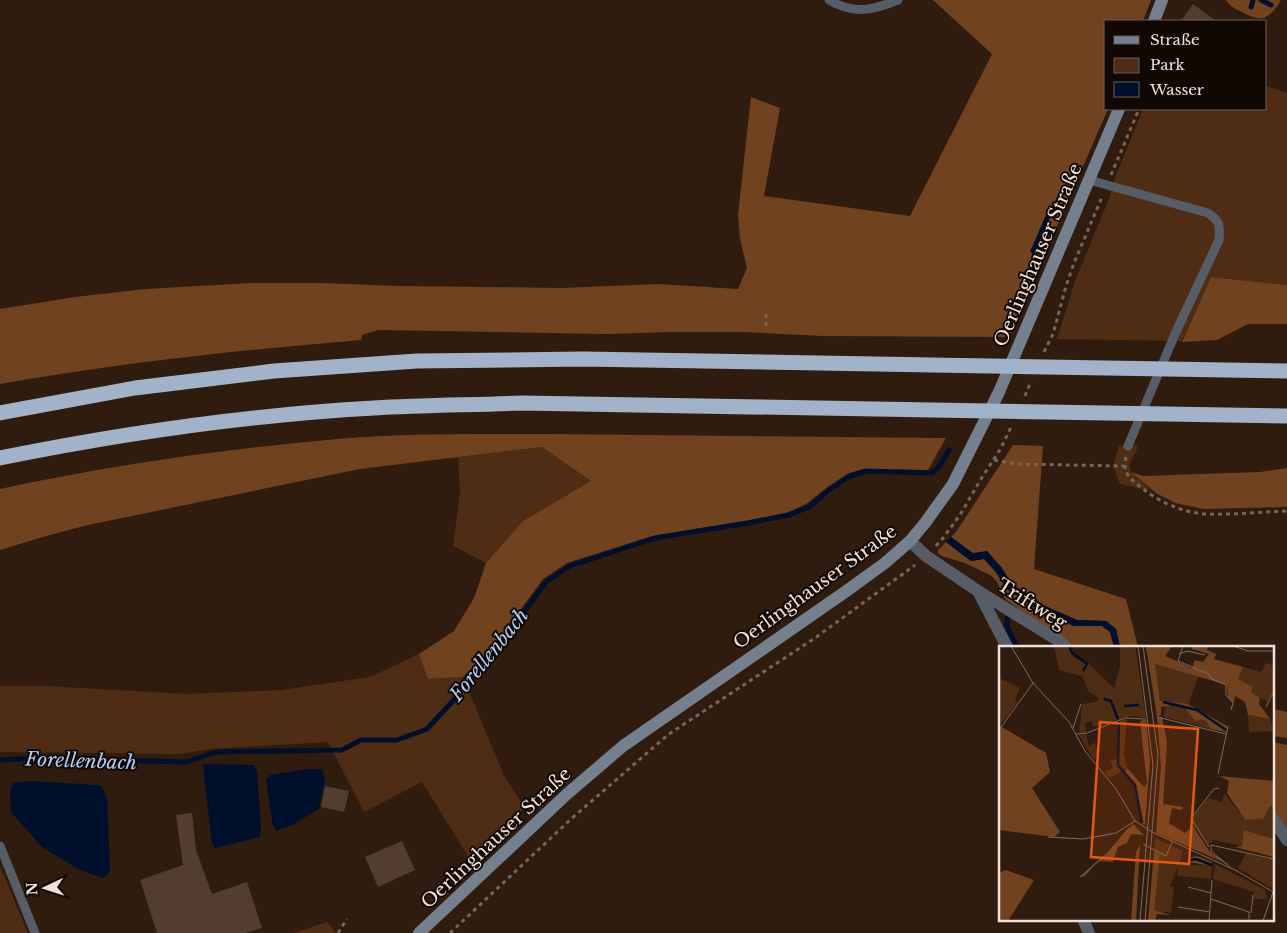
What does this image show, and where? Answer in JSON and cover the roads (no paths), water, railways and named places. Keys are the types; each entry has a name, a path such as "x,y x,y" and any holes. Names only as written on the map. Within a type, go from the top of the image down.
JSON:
{"highway":[{"path":"0,413 136,388 274,370 417,361 583,360 1287,371"},
{"path":"0,458 139,433 256,418 374,408 521,403 1287,416"}],"main road":[{"path":"1154,20 1162,0"},
{"name":"Oerlinghauser Straße","path":"419,933 567,794 623,746 885,563 925,523 953,484 1003,384 1119,110"}],"street":[{"name":"Triftweg","path":"910,540 926,556 978,592 1065,646"},
{"name":"Triftweg","path":"978,592 1006,646"},
{"path":"1274,820 1287,840"},
{"path":"1083,920 1089,933"}],"lane":[{"path":"829,0 848,9 865,10 898,0"},
{"path":"1089,180 1208,213 1215,218 1220,226 1219,240 1175,334 1128,446"},
{"path":"0,846 35,933"}],"water":[{"path":"951,537 973,553 987,551 1001,567 1011,583 1045,606 1077,620 1106,621 1116,629 1120,646 1114,646 1110,632 1102,626 1074,626 1040,611 1007,589 984,559 971,561 946,542"},
{"path":"203,765 254,765 257,771 260,837 215,848 212,844"},
{"path":"308,769 322,769 325,780 319,809 292,825 276,831 273,825 266,780 270,775"},
{"path":"32,781 97,785 102,787 107,799 110,869 103,878 80,870 42,847 11,812 10,792 13,783"}],"waterway":[{"name":"Forellenbach","path":"1251,7 1253,0"},
{"path":"1261,0 1271,5"},
{"name":"Forellenbach","path":"1033,251 1050,212"},
{"name":"Forellenbach","path":"0,760 38,758 94,765 141,761 187,762 216,752 342,750 361,740 397,740 427,729 464,689 466,679 497,649 546,582 570,566 655,538 789,515 809,507 850,476 866,471 932,473 939,467 949,450"},
{"path":"1007,618 1007,627 1016,646"}]}
